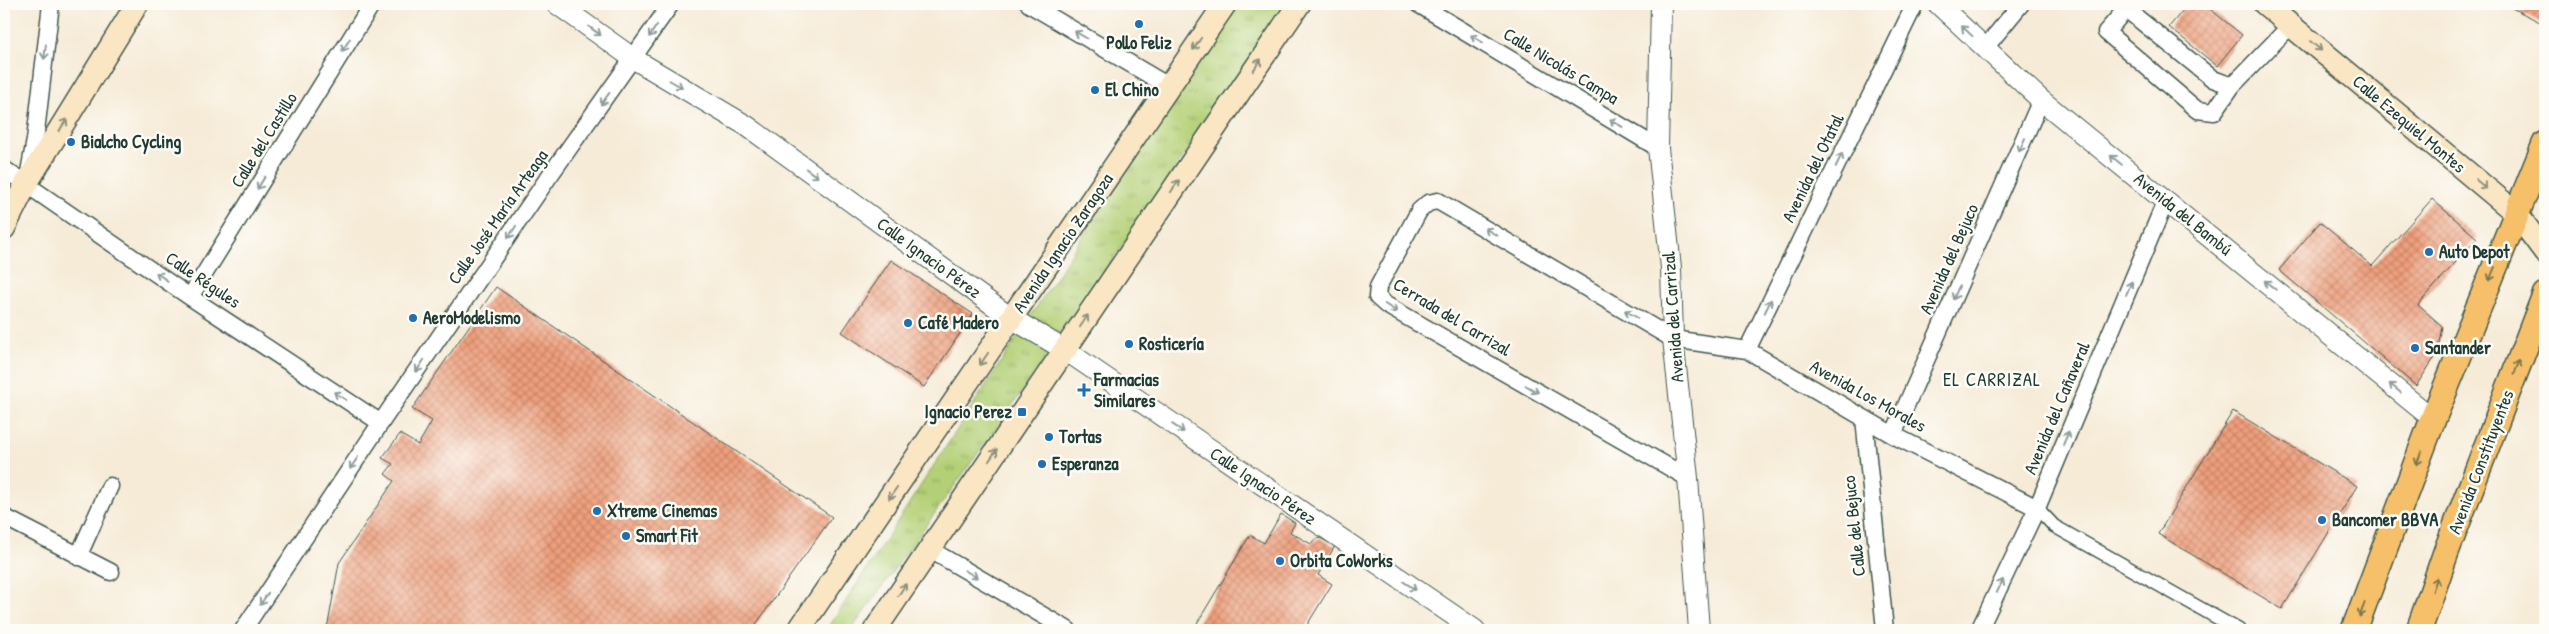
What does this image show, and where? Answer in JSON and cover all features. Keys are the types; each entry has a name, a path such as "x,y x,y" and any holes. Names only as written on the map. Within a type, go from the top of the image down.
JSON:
{"main road":[{"path":"4,228 26,184 137,4"},
{"name":"Avenida Ignacio Zaragoza","path":"799,630 1225,4"},
{"path":"875,630 1299,4"},
{"name":"Calle Ezequiel Montes","path":"2265,4 2516,213 2545,252"},
{"path":"2354,630 2433,419 2545,144"},
{"name":"Avenida Constituyentes","path":"2419,630 2545,295"}],"street":[{"path":"26,184 35,140 51,4"},
{"name":"Calle del Castillo","path":"190,297 372,4"},
{"name":"Calle Ignacio Pérez","path":"557,4 634,59 747,126 1012,318 1065,350 1475,630"},
{"name":"Calle José María Arteaga","path":"243,630 548,178 634,59 671,4"},
{"path":"1029,4 1168,86"},
{"name":"Calle Nicolás Campa","path":"1418,4 1658,148"},
{"name":"Avenida del Carrizal","path":"1661,4 1658,148 1671,268 1673,339 1688,478 1699,630"},
{"name":"Avenida del Otatal","path":"1747,350 1915,4"},
{"name":"Avenida del Bambú","path":"1938,4 2042,100 2433,419"},
{"path":"1985,48 2021,4"},
{"path":"2232,86 2213,79 2126,9 2106,32 2197,110 2214,112 2232,86 2291,25"},
{"name":"Avenida del Bejuco","path":"1893,435 2042,100"},
{"name":"Calle Régules","path":"4,169 190,297 381,423"},
{"name":"Avenida del Cañaveral","path":"1980,630 2037,508 2166,200"},
{"name":"Cerrada del Carrizal","path":"1673,339 1438,201 1428,203 1419,211 1378,287 1377,297 1386,305 1688,478"},
{"name":"Avenida Los Morales","path":"1673,339 1747,350 1893,435 2037,508"},
{"name":"Calle del Bejuco","path":"1864,418 1885,630"},
{"path":"78,557 110,486"},
{"path":"2037,508 2054,526 2239,630"},
{"path":"4,517 78,557 111,572"},
{"path":"930,549 1068,630"}],"green space":[{"path":"1239,4 1288,4 1041,365 851,630 827,630 1112,191"}],"building":[{"path":"2188,4 2204,4 2242,35 2217,66 2169,27"},
{"path":"2504,4 2545,4 2544,24"},
{"path":"2432,199 2477,238 2418,305 2442,326 2437,354 2416,386 2279,270 2320,222 2372,266"},
{"name":"Café Madero","path":"891,260 973,314 924,387 842,332"},
{"path":"496,287 832,517 752,630 324,630 328,624 339,563 394,481 385,474 393,464 382,458 400,434 418,445 432,421 412,409"},
{"path":"2233,411 2357,486 2282,609 2158,534"},
{"name":"Orbita CoWorks","path":"1281,514 1295,523 1290,532 1311,544 1314,540 1320,538 1335,546 1318,575 1332,584 1304,630 1193,630 1250,535 1264,543"}],"place":[{"name":"Pollo Feliz","path":"1139,24"},
{"name":"El Chino","path":"1095,90"},
{"name":"Bialcho Cycling","path":"71,142"},
{"name":"Auto Depot","path":"2429,252"},
{"name":"AeroModelismo","path":"413,318"},
{"name":"Café Madero","path":"908,323"},
{"name":"Rosticería","path":"1129,344"},
{"name":"Santander","path":"2415,348"},
{"name":"Farmacias Similares","path":"1084,390"},
{"name":"Ignacio Perez","path":"1022,412"},
{"name":"Tortas","path":"1049,437"},
{"name":"Esperanza","path":"1042,464"},
{"name":"Xtreme Cinemas","path":"597,511"},
{"name":"Bancomer BBVA","path":"2322,520"},
{"name":"Smart Fit","path":"626,536"},
{"name":"Orbita CoWorks","path":"1280,561"}],"district":[{"name":"EL CARRIZAL","path":"1992,379"}]}
